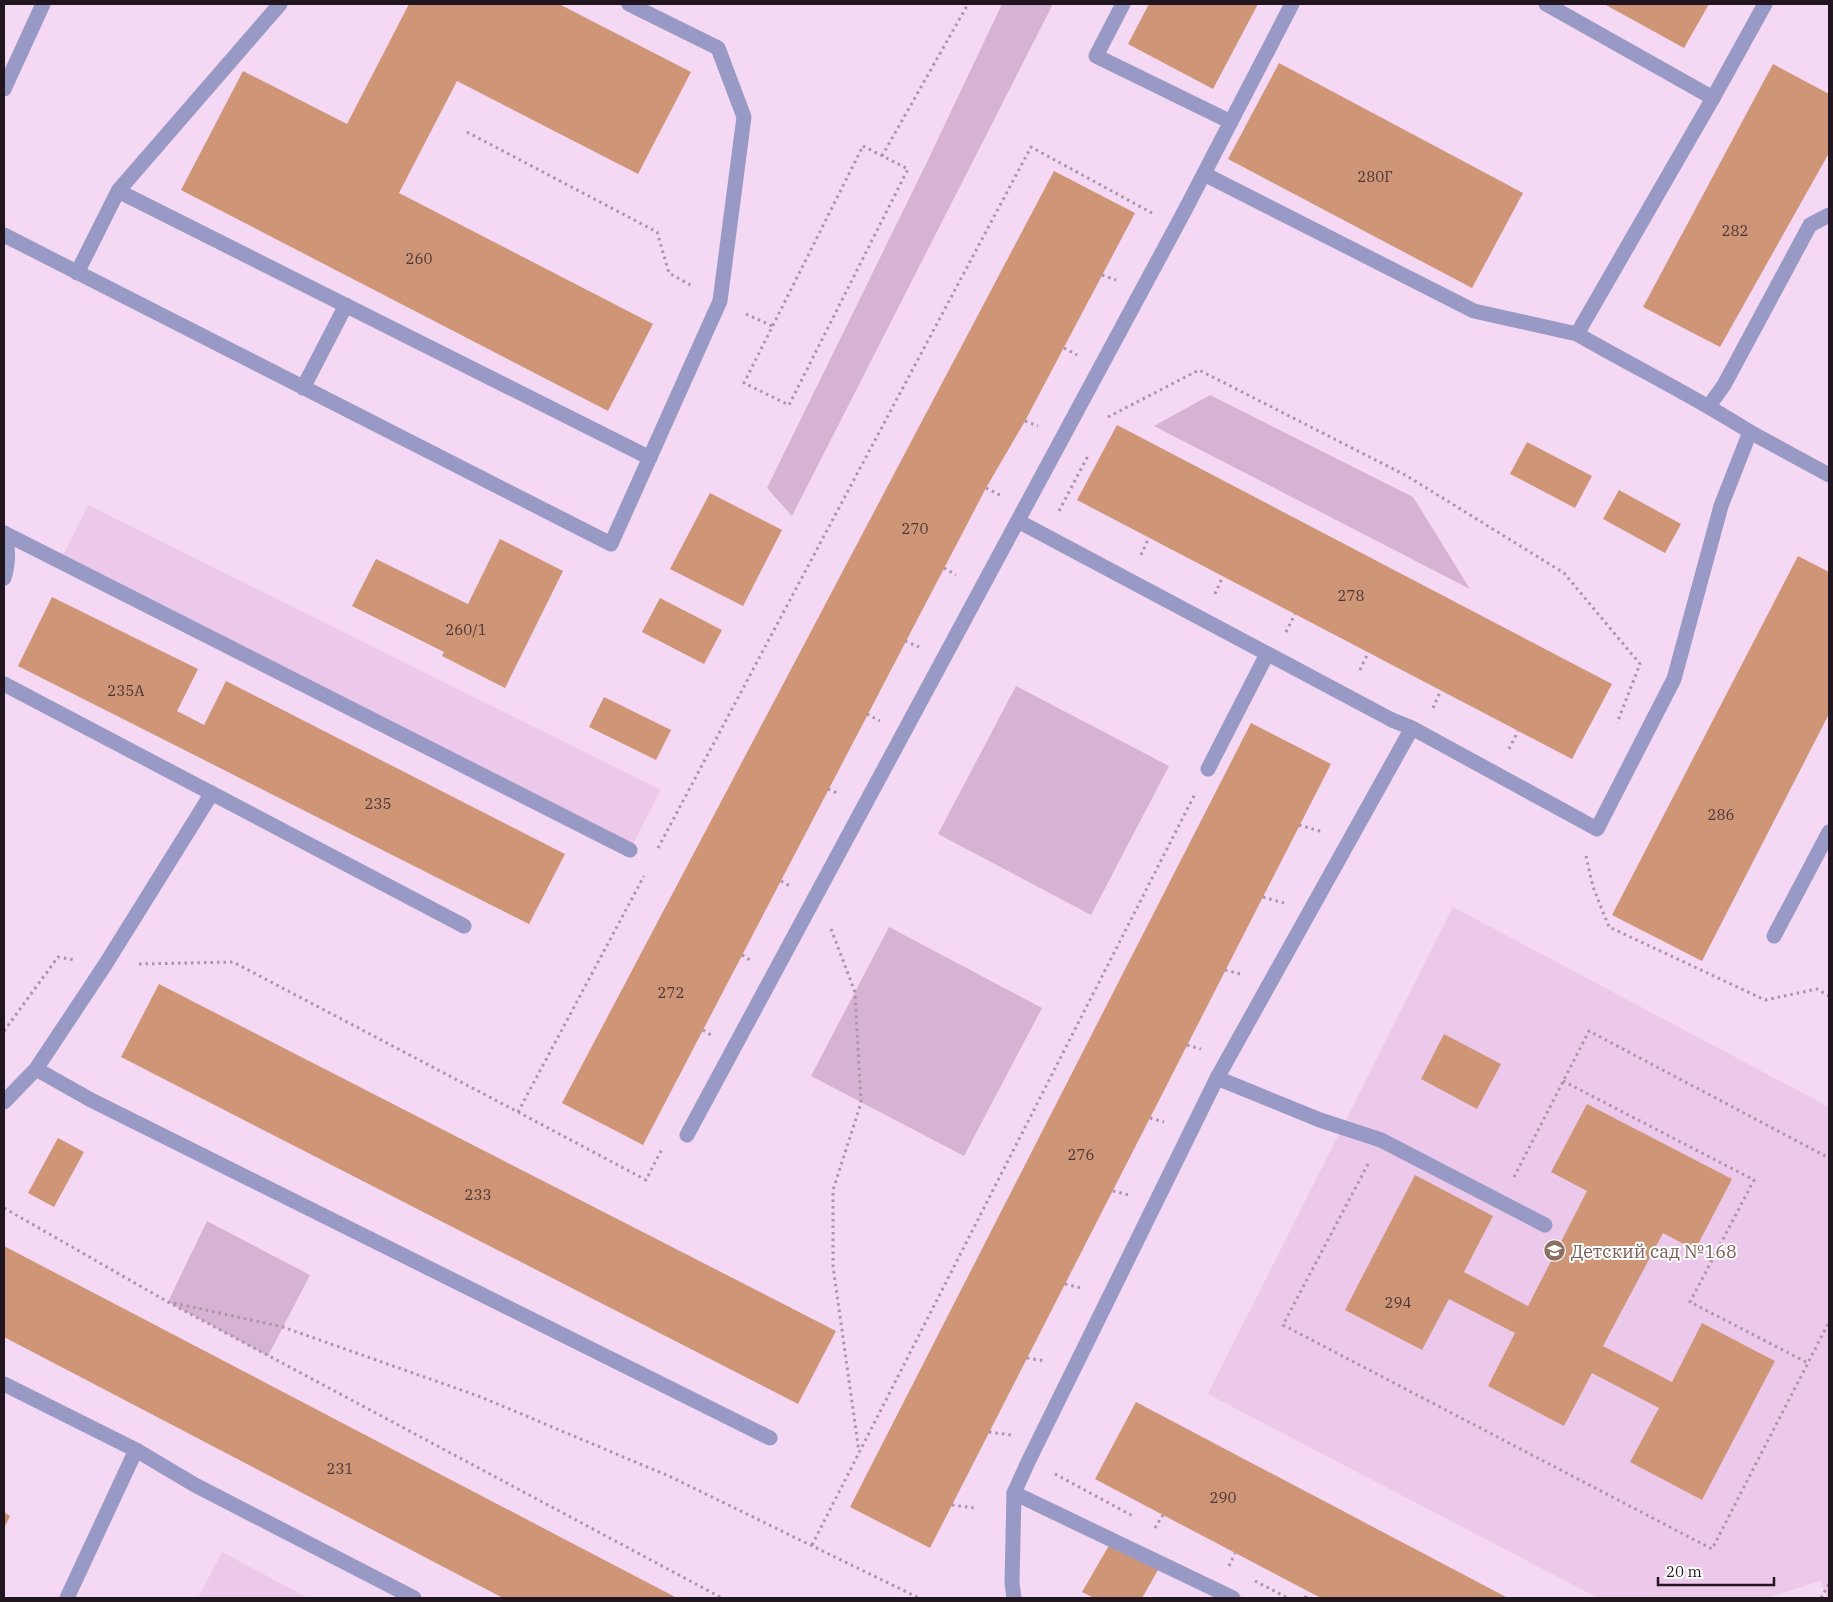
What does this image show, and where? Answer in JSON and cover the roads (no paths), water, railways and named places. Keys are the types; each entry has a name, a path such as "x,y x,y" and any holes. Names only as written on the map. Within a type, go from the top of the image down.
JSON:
{"street":[{"path":"4,89 43,4"},
{"path":"77,273 118,191 280,4"},
{"path":"4,236 611,544 720,302 744,117 718,48 629,4"},
{"path":"1124,4 1096,56 1232,122"},
{"path":"687,1134 1232,122 1292,4"},
{"path":"1546,4 1713,98"},
{"path":"1577,334 1765,4"},
{"path":"1204,174 1474,311 1577,334 1709,406 1750,432 1829,475"},
{"path":"118,191 650,458"},
{"path":"1709,406 1724,384 1810,225 1829,215"},
{"path":"304,388 346,305"},
{"path":"1018,521 1392,720 1412,728 1597,829 1674,680 1721,506 1750,432"},
{"path":"4,533 8,546 8,565 4,578"},
{"path":"4,533 630,850"},
{"path":"1208,769 1267,654"},
{"path":"4,684 464,926"},
{"path":"1014,1598 1012,1583 1014,1493 1217,1078 1412,728"},
{"path":"4,1102 36,1069 105,965 212,794"},
{"path":"1774,936 1829,832"},
{"path":"36,1069 91,1100 770,1438"},
{"path":"1217,1078 1320,1120 1381,1140 1545,1225"},
{"path":"4,1384 136,1450 194,1485 414,1598"},
{"path":"67,1598 136,1450"},
{"path":"1014,1493 1233,1598"}],"place":[{"name":"Детский сад №168","path":"1555,1251"}]}
